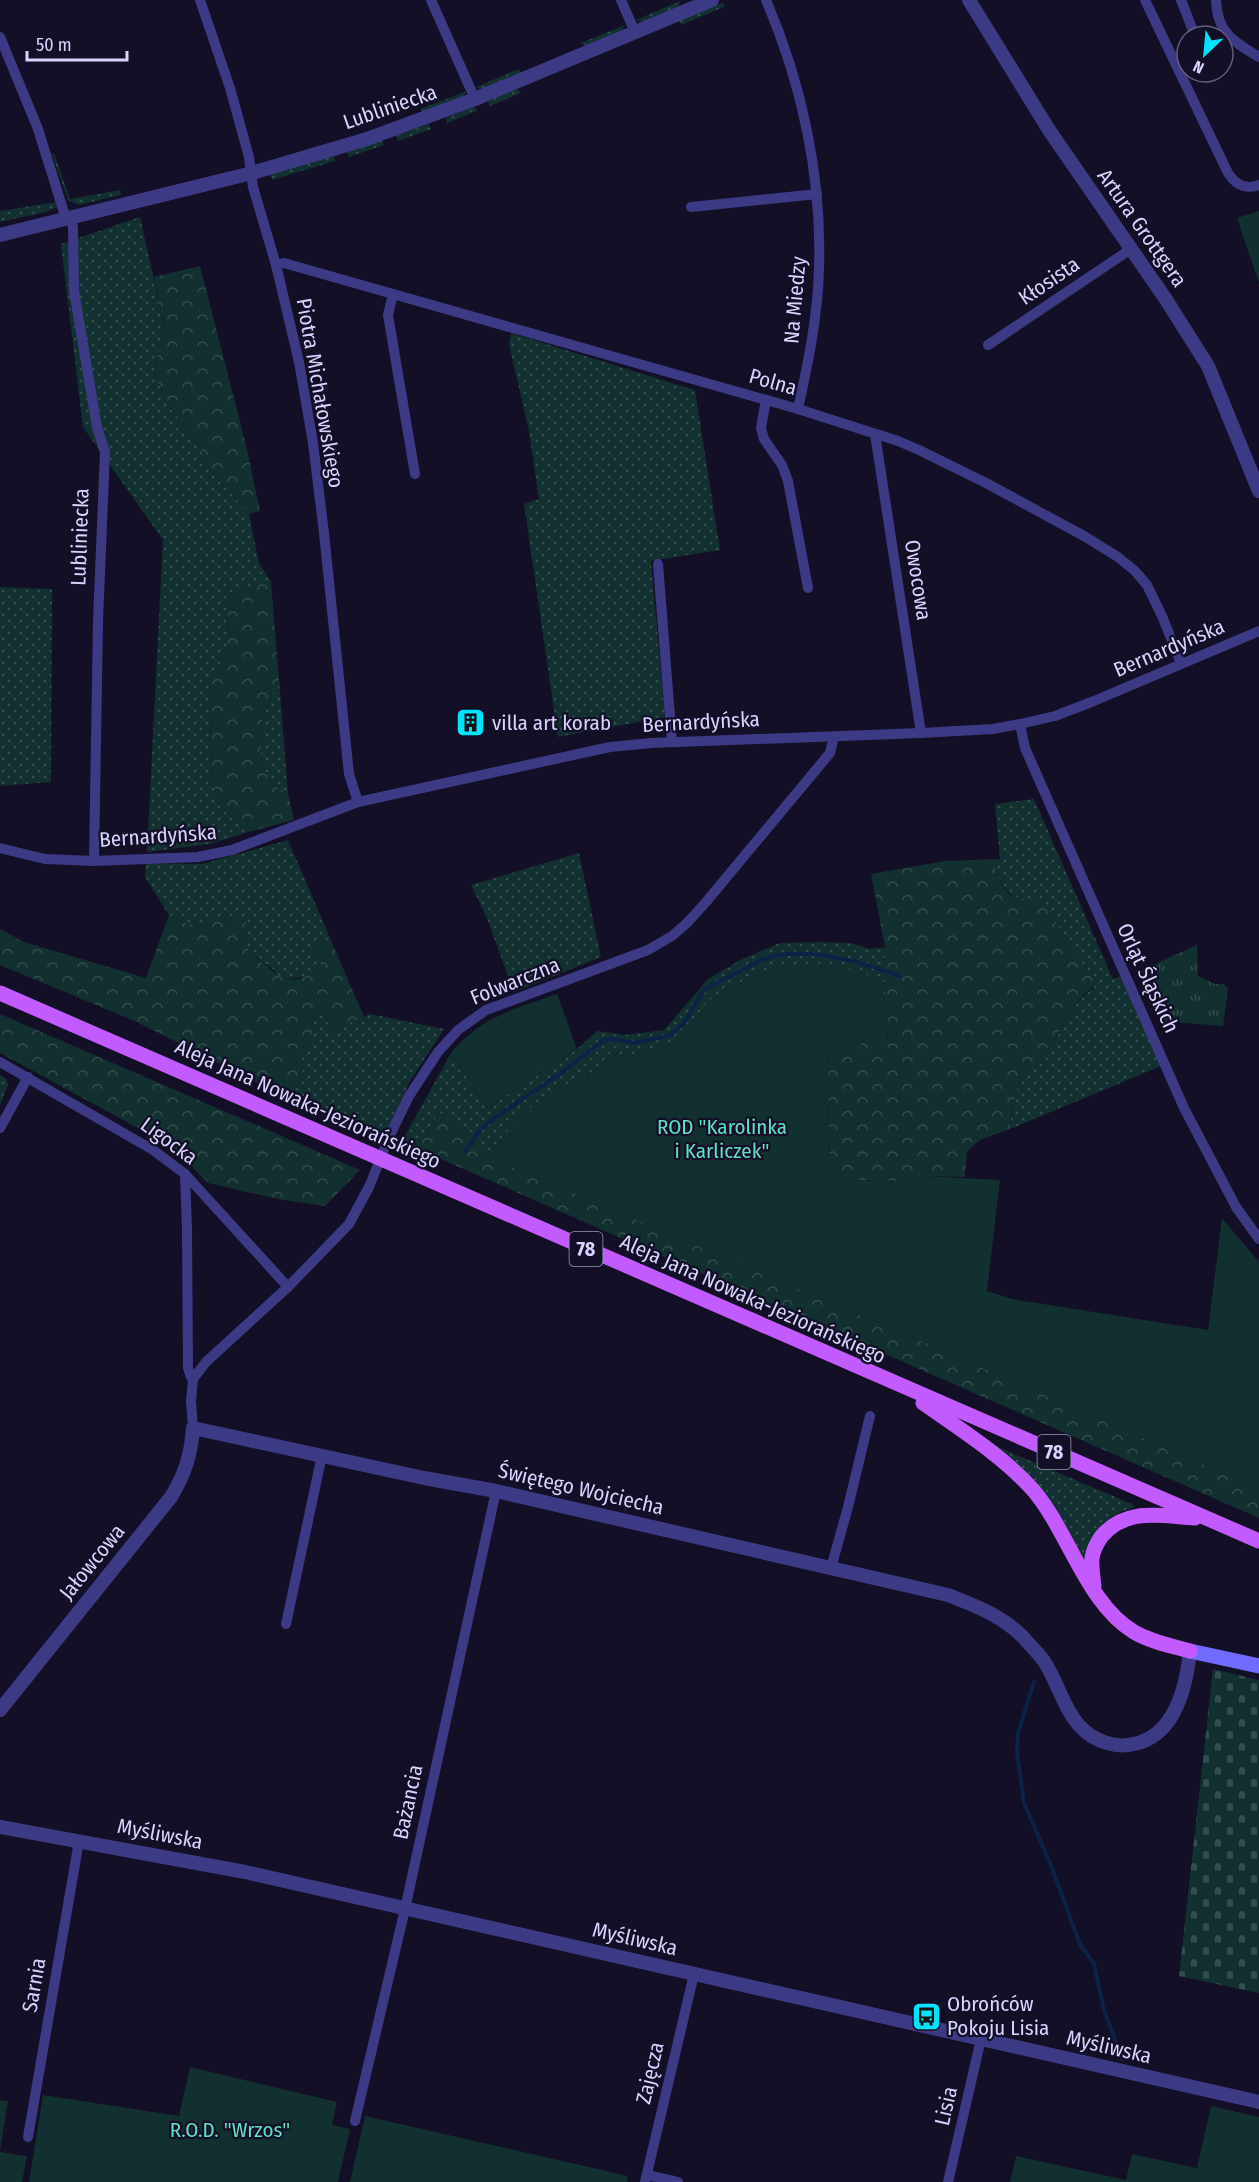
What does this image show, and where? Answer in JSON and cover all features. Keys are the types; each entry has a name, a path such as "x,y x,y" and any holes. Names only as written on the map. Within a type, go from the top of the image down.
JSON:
{"main road":[{"name":"Aleja Jana Nowaka-Jeziorańskiego","path":"0,993 1259,1541"},
{"path":"898,1385 988,1450 1018,1476 1050,1512 1111,1614 1136,1634 1166,1645 1259,1666"},
{"path":"1094,1589 1092,1558 1097,1542 1108,1528 1124,1518 1147,1515 1209,1520"}],"street":[{"name":"Piotra Michałowskiego","path":"200,0 230,88 299,362 313,443 349,774 358,802"},
{"path":"431,0 475,99"},
{"path":"621,0 635,32"},
{"name":"Lubliniecka","path":"0,235 252,173 367,139 475,99 711,0"},
{"name":"Na Miedzy","path":"766,0 795,78 817,194 819,268 817,296 810,354 798,409"},
{"name":"Artura Grottgera","path":"969,0 1049,130 1208,366 1259,491"},
{"path":"1145,0 1228,173 1237,184 1244,187 1259,185"},
{"path":"1182,0 1191,24"},
{"path":"1216,0 1217,14 1225,32 1232,40 1259,57"},
{"path":"0,37 38,129 68,218"},
{"path":"691,207 817,194"},
{"name":"Lubliniecka","path":"68,218 73,227 74,291 97,427 105,452 98,621 94,861"},
{"name":"Kłosista","path":"988,345 1131,249"},
{"name":"Polna","path":"276,265 284,263 798,409 919,450 1084,536 1135,571 1147,585 1180,663"},
{"path":"393,294 388,315 416,474"},
{"path":"766,400 761,428 764,438 782,465 788,481 808,588"},
{"name":"Owocowa","path":"875,434 921,733"},
{"path":"658,564 672,742"},
{"name":"Bernardyńska","path":"0,848 45,859 94,861 198,857 232,850 358,802 610,747 672,742 993,729 1055,716 1259,631"},
{"name":"Orląt Śląskich","path":"1020,724 1025,748 1184,1108 1236,1207 1259,1239"},
{"name":"Folwarczna","path":"194,1379 206,1362 288,1287 349,1224 369,1187 409,1096 438,1052 458,1030 486,1010 632,957 672,936 687,924 706,902 830,753 834,736"},
{"name":"Ligocka","path":"0,1062 153,1150 184,1174 288,1287"},
{"path":"0,1128 28,1077"},
{"path":"184,1174 187,1229 188,1368 194,1379 190,1401 193,1428"},
{"path":"831,1568 870,1416"},
{"name":"Świętego Wojciecha","path":"193,1428 424,1478 496,1491 948,1595 996,1616 1023,1637 1044,1661 1073,1718 1086,1732 1102,1742 1120,1746 1137,1744 1153,1739 1165,1727 1175,1710 1191,1651"},
{"name":"Jałowcowa","path":"0,1710 171,1497 192,1451 193,1428"},
{"path":"286,1624 322,1455"},
{"name":"Bażancia","path":"355,2121 405,1909 496,1491"},
{"name":"Myśliwska","path":"0,1827 245,1872 1259,2102"},
{"name":"Sarnia","path":"28,2137 79,1840"},
{"name":"Zajęcza","path":"646,2178 694,1974"},
{"name":"Lisia","path":"948,2182 981,2039"},
{"path":"646,2178 678,2182"}],"green space":[{"path":"680,1 679,7 642,22 636,20"},
{"path":"722,3 726,6 681,25 679,21"},
{"path":"625,25 621,31 587,46 581,43"},
{"path":"519,69 521,73 483,90 476,87"},
{"path":"517,89 521,93 490,106 488,101"},
{"path":"465,92 464,96 424,112 420,109"},
{"path":"475,106 477,111 447,123 446,118"},
{"path":"429,124 431,129 398,141 396,136"},
{"path":"382,140 384,145 349,157 347,152"},
{"path":"54,153 70,199 120,190 121,195 79,205 68,200 52,154"},
{"path":"334,156 335,161 272,180 270,174"},
{"path":"56,202 57,207 46,212 0,222 0,211"},
{"path":"1259,211 1259,283 1237,218"},
{"path":"140,217 164,325 154,373 169,406 200,447 210,470 249,514 259,563 271,582 228,594 227,652 209,685 212,779 221,807 248,832 210,844 147,852 163,540 83,427 61,244"},
{"path":"200,266 247,449 260,511 249,514 210,470 200,447 169,406 154,373 164,325 154,277"},
{"path":"511,333 695,390 720,550 651,561 665,717 558,737 524,504 539,499 529,431 509,344"},
{"path":"271,582 279,680 262,718 261,759 270,784 288,793 294,820 248,832 221,807 212,779 209,684 227,652 228,593"},
{"path":"0,587 52,589 51,782 0,786"},
{"path":"279,680 288,793 270,784 261,759 262,718"},
{"path":"1034,799 1113,979 1124,975 1166,1064 1010,1129 1014,1100 1022,1078 1052,1044 1080,999 1094,988 1025,899 1008,892 995,866 1000,859 995,804"},
{"path":"288,840 330,938 317,943 321,963 310,976 280,978 274,970 248,952 216,919 202,926 188,924 169,915 145,877 146,863 202,864"},
{"path":"579,853 601,957 514,992 504,990 512,987 487,918 471,885"},
{"path":"1000,859 995,866 1006,891 1015,897 1041,899 1096,985 1084,994 1052,1044 1020,1081 1011,1110 1010,1129 980,1140 967,1151 965,1177 927,1176 899,1181 848,1180 830,1169 827,1051 857,1048 864,1041 888,1041 885,947 871,874 945,861"},
{"path":"169,915 188,924 202,926 216,919 230,918 246,923 248,952 281,977 289,979 300,979 314,971 321,963 319,956 313,951 317,943 330,938 364,1017 333,1030 330,1029 330,1023 321,1010 314,1022 307,1051 302,1057 303,1078 298,1088 290,1090 268,1088 137,1022 0,965 0,929 24,942 146,978"},
{"path":"780,943 851,943 870,949 885,947 885,1000 877,979 774,967 722,992 677,1042 625,1056 617,1053 583,1078 558,1088 501,1139 491,1156 439,1112 418,1149 402,1141 451,1053 487,1108 577,1049 597,1031 625,1035 664,1030 708,979 742,959"},
{"path":"1197,945 1198,976 1215,984 1224,984 1228,989 1223,1026 1160,1021 1138,972"},
{"name":"ROD \"Karolinka i Karliczek\"","path":"817,963 851,969 877,979 885,1000 888,1041 864,1041 857,1048 827,1051 830,1169 848,1180 899,1181 927,1176 1000,1180 987,1291 1012,1299 1208,1330 1222,1218 1259,1262 1259,1489 491,1156 521,1114 558,1088 583,1078 617,1053 625,1056 677,1042 708,1001 722,992 774,967"},
{"path":"557,994 577,1049 487,1108 451,1053 486,1022"},
{"path":"321,1009 333,1030 370,1014 444,1029 409,1083 383,1140 268,1088 290,1090 303,1078 302,1057 312,1032 313,1019"},
{"path":"0,1014 360,1170 325,1206 283,1200 208,1183 173,1147 0,1053"},
{"path":"0,1075 6,1078 8,1085 0,1105"},
{"path":"439,1112 499,1161 917,1339 1259,1489 1259,1518 418,1149"},
{"path":"991,1444 1135,1507 1121,1512 1101,1525 1092,1538 1084,1561"},
{"path":"1213,1669 1259,1680 1259,1993 1179,1976"},
{"name":"R.O.D. \"Wrzos\"","path":"190,2067 337,2102 332,2125 350,2129 338,2182 29,2182 43,2095 179,2116"},
{"path":"0,2100 8,2101 0,2151"},
{"path":"1211,2106 1259,2117 1259,2182 1010,2182 1016,2156 1126,2180 1132,2154 1197,2168"},
{"path":"365,2116 628,2176 627,2182 350,2182"},
{"path":"0,2152 27,2156 22,2182 0,2182"}],"waterway":[{"path":"465,1152 480,1130 493,1119 563,1072 602,1041 612,1039 635,1043 671,1035 684,1023 705,989 764,959 796,954 832,957 868,965 900,976"},
{"path":"1034,1682 1018,1733 1017,1753 1024,1803 1050,1863 1080,1944 1094,1964 1104,2010 1122,2059"}],"place":[{"name":"villa art korab","path":"471,723"},
{"name":"Obrońców Pokoju Lisia","path":"926,2016"}]}
